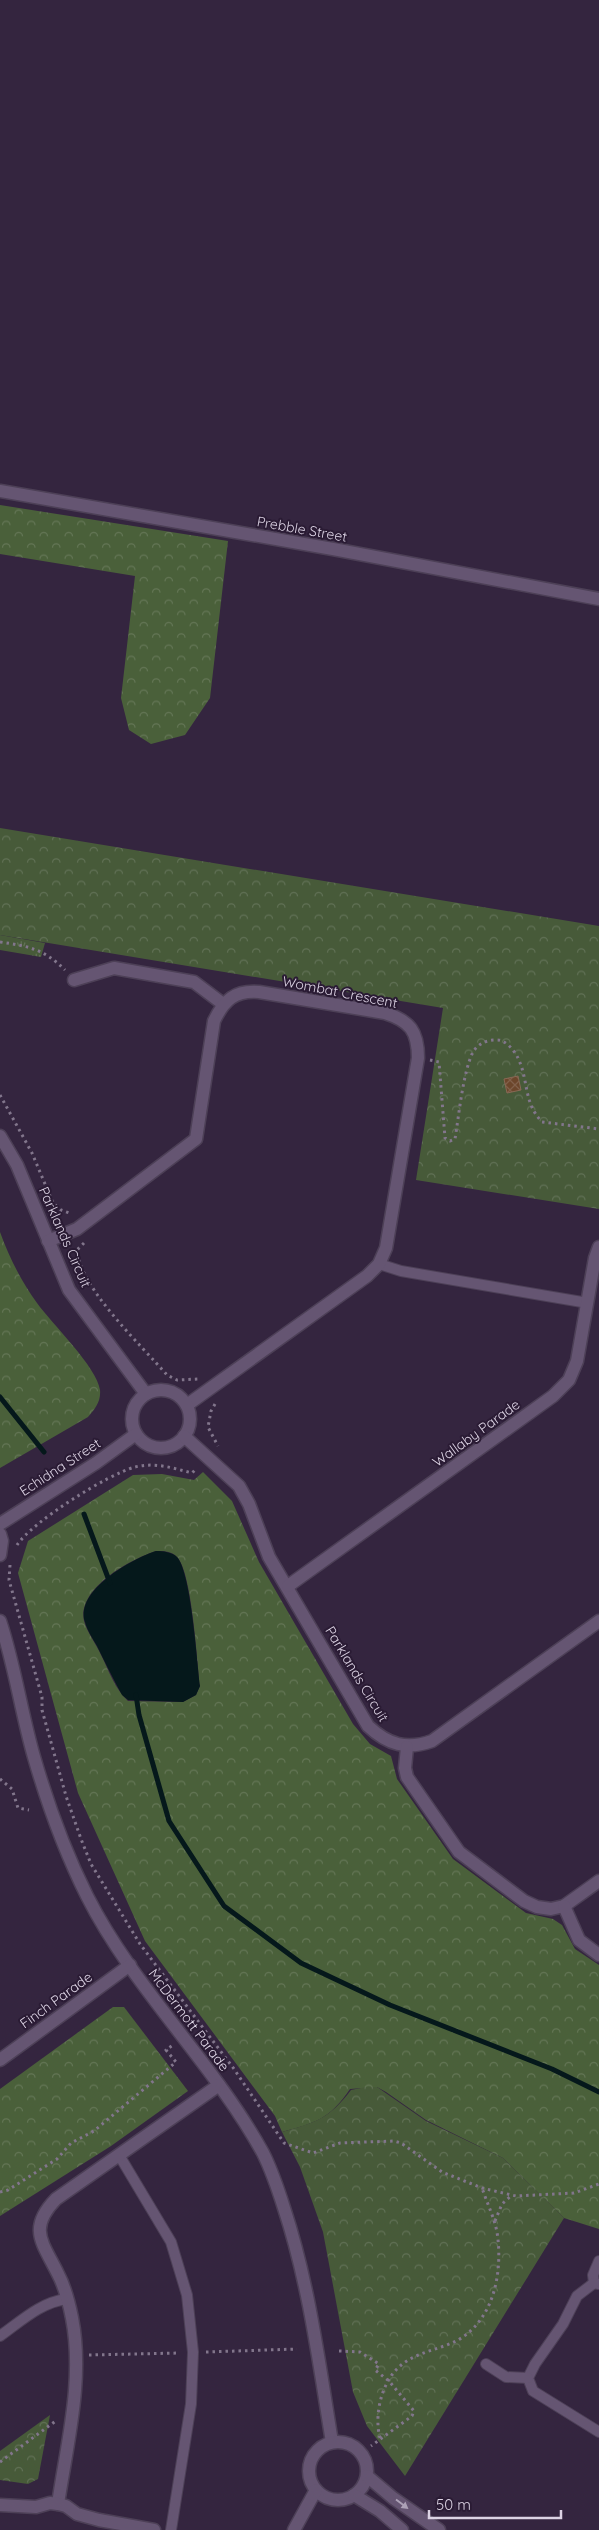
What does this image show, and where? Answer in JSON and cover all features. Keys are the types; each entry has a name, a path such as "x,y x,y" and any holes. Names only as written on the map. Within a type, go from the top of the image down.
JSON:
{"street":[{"name":"Prebble Street","path":"0,491 333,549 599,599"},
{"path":"48,1241 77,1229 196,1139 214,1021 223,1004 194,982 114,968 74,980"},
{"name":"Wombat Crescent","path":"187,1405 367,1276 379,1264 386,1248 418,1058 418,1045 414,1031 401,1018 385,1013 247,991 233,996 223,1004"},
{"name":"Parklands Circuit","path":"0,1136 16,1165 70,1290 146,1394"},
{"name":"Wallaby Parade","path":"288,1586 553,1396 568,1380 577,1361 595,1258 599,1247"},
{"path":"164,1390 173,1392 187,1405 190,1421 184,1436 169,1447 159,1448 150,1446 136,1434 132,1425 134,1407 146,1394 164,1390"},
{"name":"Echidna Street","path":"0,1524 96,1463 136,1434"},
{"name":"Parklands Circuit","path":"184,1436 239,1486 250,1504 269,1556 368,1726 379,1737 392,1744 407,1747"},
{"path":"0,1534 6,1556"},
{"name":"McDermott Parade","path":"0,1621 12,1656 34,1756 51,1806 88,1898 130,1965 219,2085 272,2172 294,2239 308,2294 332,2442"},
{"path":"599,1621 432,1741 407,1747 407,1777 459,1852 524,1901 537,1907 551,1909 564,1906 599,1880"},
{"path":"564,1906 579,1940 599,1955"},
{"name":"Finch Parade","path":"0,2060 130,1965"},
{"path":"58,2504 76,2378 76,2344 67,2298 59,2275 42,2247 41,2222 45,2211 56,2199 219,2085"},
{"path":"342,2441 359,2449 364,2457 367,2476 360,2490 354,2495 338,2500 316,2490 311,2481 310,2461 323,2446 332,2442 342,2441"},
{"path":"367,2476 393,2498 439,2530"},
{"path":"294,2530 316,2490"},
{"path":"354,2495 380,2511 402,2530"},
{"path":"0,2505 36,2507 50,2503 58,2504 66,2506 77,2514 98,2520 154,2530"}],"lane":[{"path":"379,1264 401,1271 588,1302"},
{"path":"119,2155 171,2242 187,2295 193,2352 191,2404 171,2530"},
{"path":"599,2261 593,2275 596,2284 577,2296 563,2324 534,2364 528,2378 534,2391 599,2432"},
{"path":"0,2336 43,2306 54,2300 67,2298"},
{"path":"486,2364 506,2377 528,2378"}],"path":[{"path":"0,942 34,947 56,962 74,980"},
{"path":"418,1058 439,1062 443,1091 445,1138 450,1140 455,1139 469,1064 474,1051 482,1042 500,1039 506,1043 518,1059 530,1106 542,1122 599,1129"},
{"path":"0,1095 32,1153 53,1202 61,1210 72,1212 84,1243 77,1250 78,1261 108,1311 167,1374 177,1380 197,1378 216,1403 211,1411 208,1427 219,1446 192,1473 153,1465 136,1467 114,1475 38,1523 22,1538 16,1548"},
{"path":"6,1556 9,1580 42,1697 42,1710 64,1787 81,1839 92,1864 140,1944 260,2104 284,2143 313,2153 340,2143 394,2141 401,2143 442,2172 482,2188 512,2195 574,2193 599,2184"},
{"path":"0,1779 12,1789 18,1808 29,1810"},
{"path":"0,2192 8,2190 57,2159 71,2143 94,2131 176,2062 166,2050 200,2024"},
{"path":"380,2438 376,2425 379,2406 389,2382 399,2367 424,2353 458,2340 481,2319 494,2292 498,2270 498,2246 494,2223 482,2188"},
{"path":"494,2223 502,2204 512,2195"},
{"path":"339,2351 348,2350 364,2354 379,2364 375,2370 389,2382 412,2408 414,2414 371,2446"},
{"path":"0,2462 57,2420 70,2418"}],"green space":[{"path":"0,505 228,541 210,698 185,735 151,744 129,730 121,698 135,576 0,554"},
{"path":"0,828 599,926 599,1209 416,1180 443,1008 0,935"},
{"path":"0,935 45,943 41,957 0,950"},
{"path":"0,1232 11,1260 37,1303 91,1370 100,1390 100,1398 88,1417 0,1468"},
{"path":"203,1472 232,1501 259,1562 353,1724 370,1744 391,1756 397,1779 453,1859 526,1913 553,1919 562,1925 575,1949 599,1965 599,2229 564,2218 503,2158 426,2120 377,2087 350,2089 336,2107 321,2118 304,2126 282,2132 275,2116 145,1941 78,1793 18,1573 28,1541 133,1475 162,1474 194,1480","holes":["156,1551 170,1552 177,1557 182,1566 190,1598 200,1686 196,1695 183,1702 128,1701 116,1685 84,1621 84,1609 89,1597 97,1586 120,1568"]},
{"path":"113,2007 124,2007 188,2091 111,2146 0,2216 0,2089"},
{"path":"377,2087 426,2121 503,2158 564,2218 405,2476 367,2426 353,2392 323,2232 300,2167 282,2132 321,2118 336,2107 351,2090"},
{"path":"50,2415 38,2479 28,2484 0,2480 0,2451"}],"shaded area":[{"path":"156,1551 170,1553 177,1557 182,1566 190,1598 200,1686 196,1695 183,1702 128,1700 122,1695 85,1622 84,1610 88,1599 97,1588 120,1569"}],"building":[{"path":"518,1076 521,1090 507,1093 504,1079"}],"waterway":[{"path":"0,1397 44,1452"},
{"path":"84,1514 110,1583"},
{"path":"136,1695 139,1715 169,1821 224,1906 301,1963 390,2005 552,2069 599,2092"}]}
